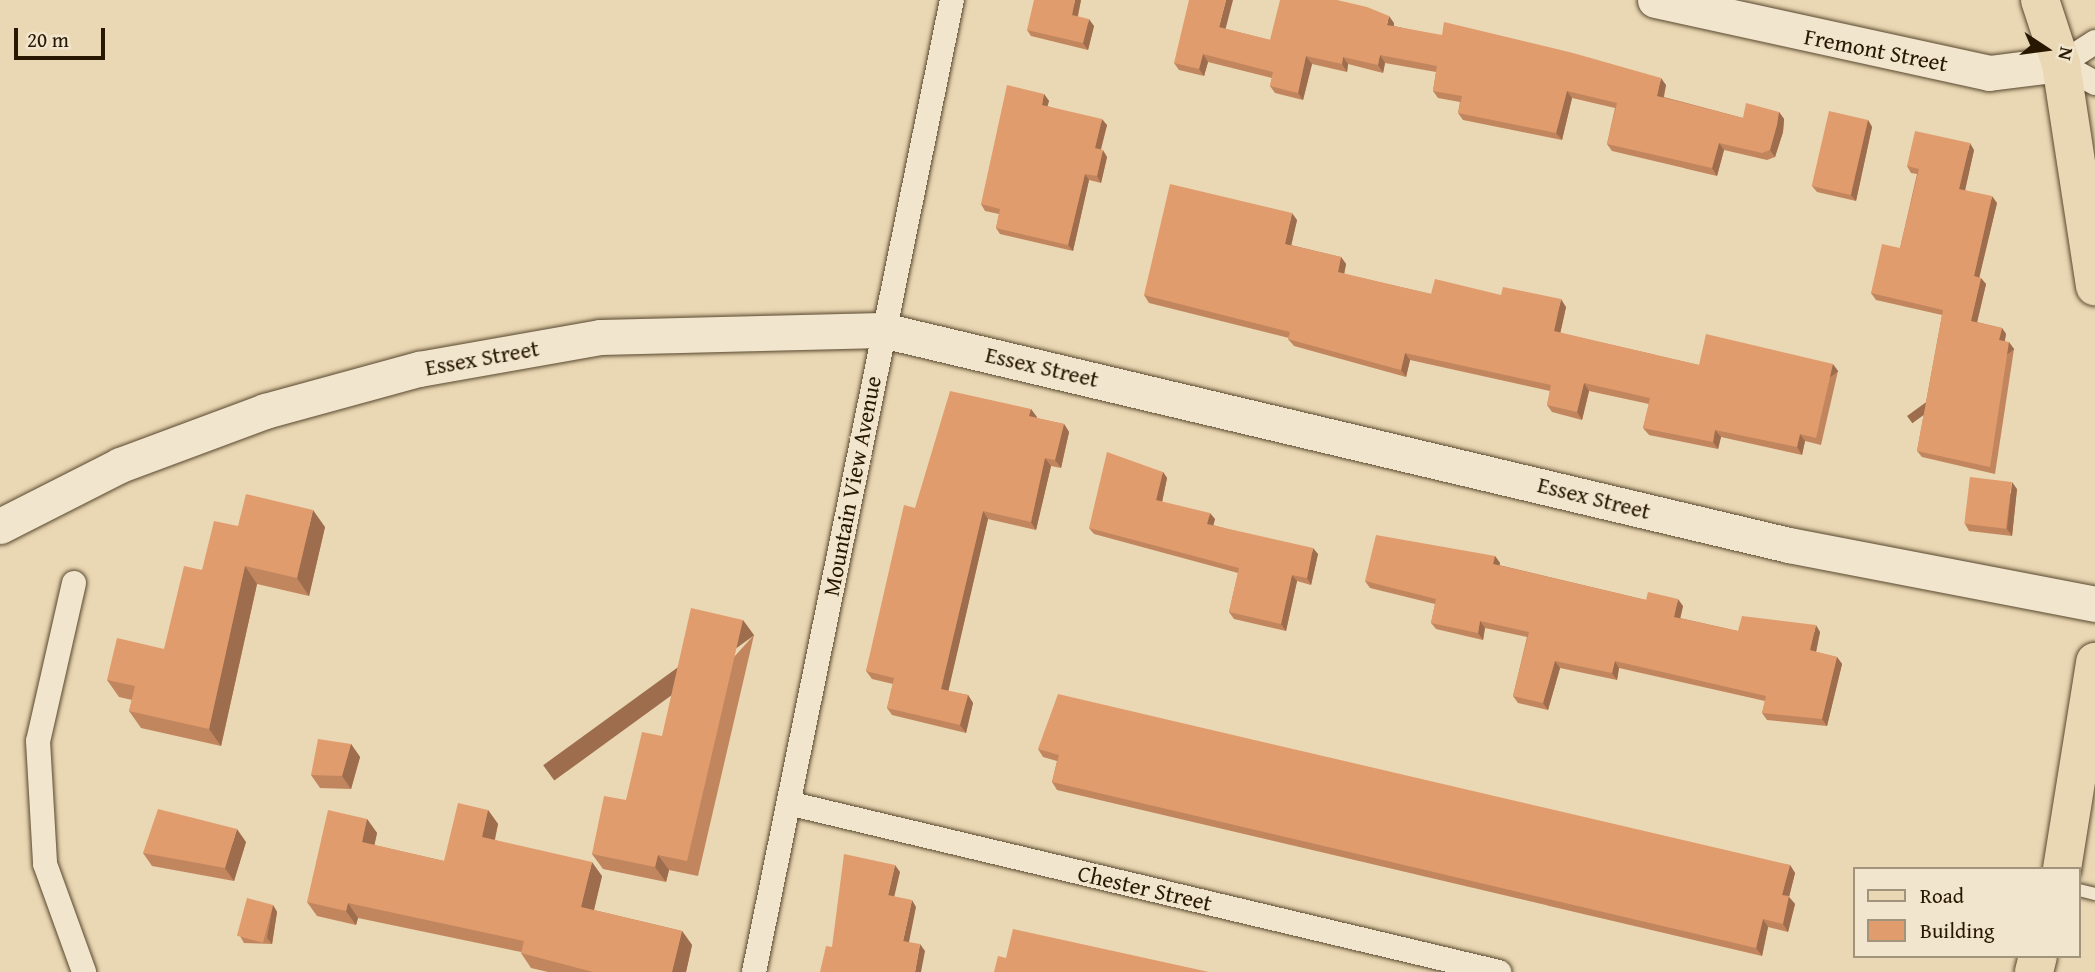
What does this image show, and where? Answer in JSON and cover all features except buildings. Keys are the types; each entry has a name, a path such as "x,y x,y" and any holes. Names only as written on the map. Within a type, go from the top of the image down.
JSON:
{"main road":[{"path":"2040,0 2061,64 2095,286"},
{"path":"2062,867 2095,662"}],"street":[{"name":"Mountain View Avenue","path":"754,972 792,804 882,330 952,0"},
{"name":"Fremont Street","path":"1655,0 1989,73 2061,64"},
{"path":"2095,42 2061,64 2095,83"},
{"name":"Essex Street","path":"0,526 144,456 265,411 419,369 600,337 882,330 1789,545 2095,604"},
{"path":"74,583 38,741 46,864 84,972"},
{"name":"Chester Street","path":"792,804 1499,972"}]}
